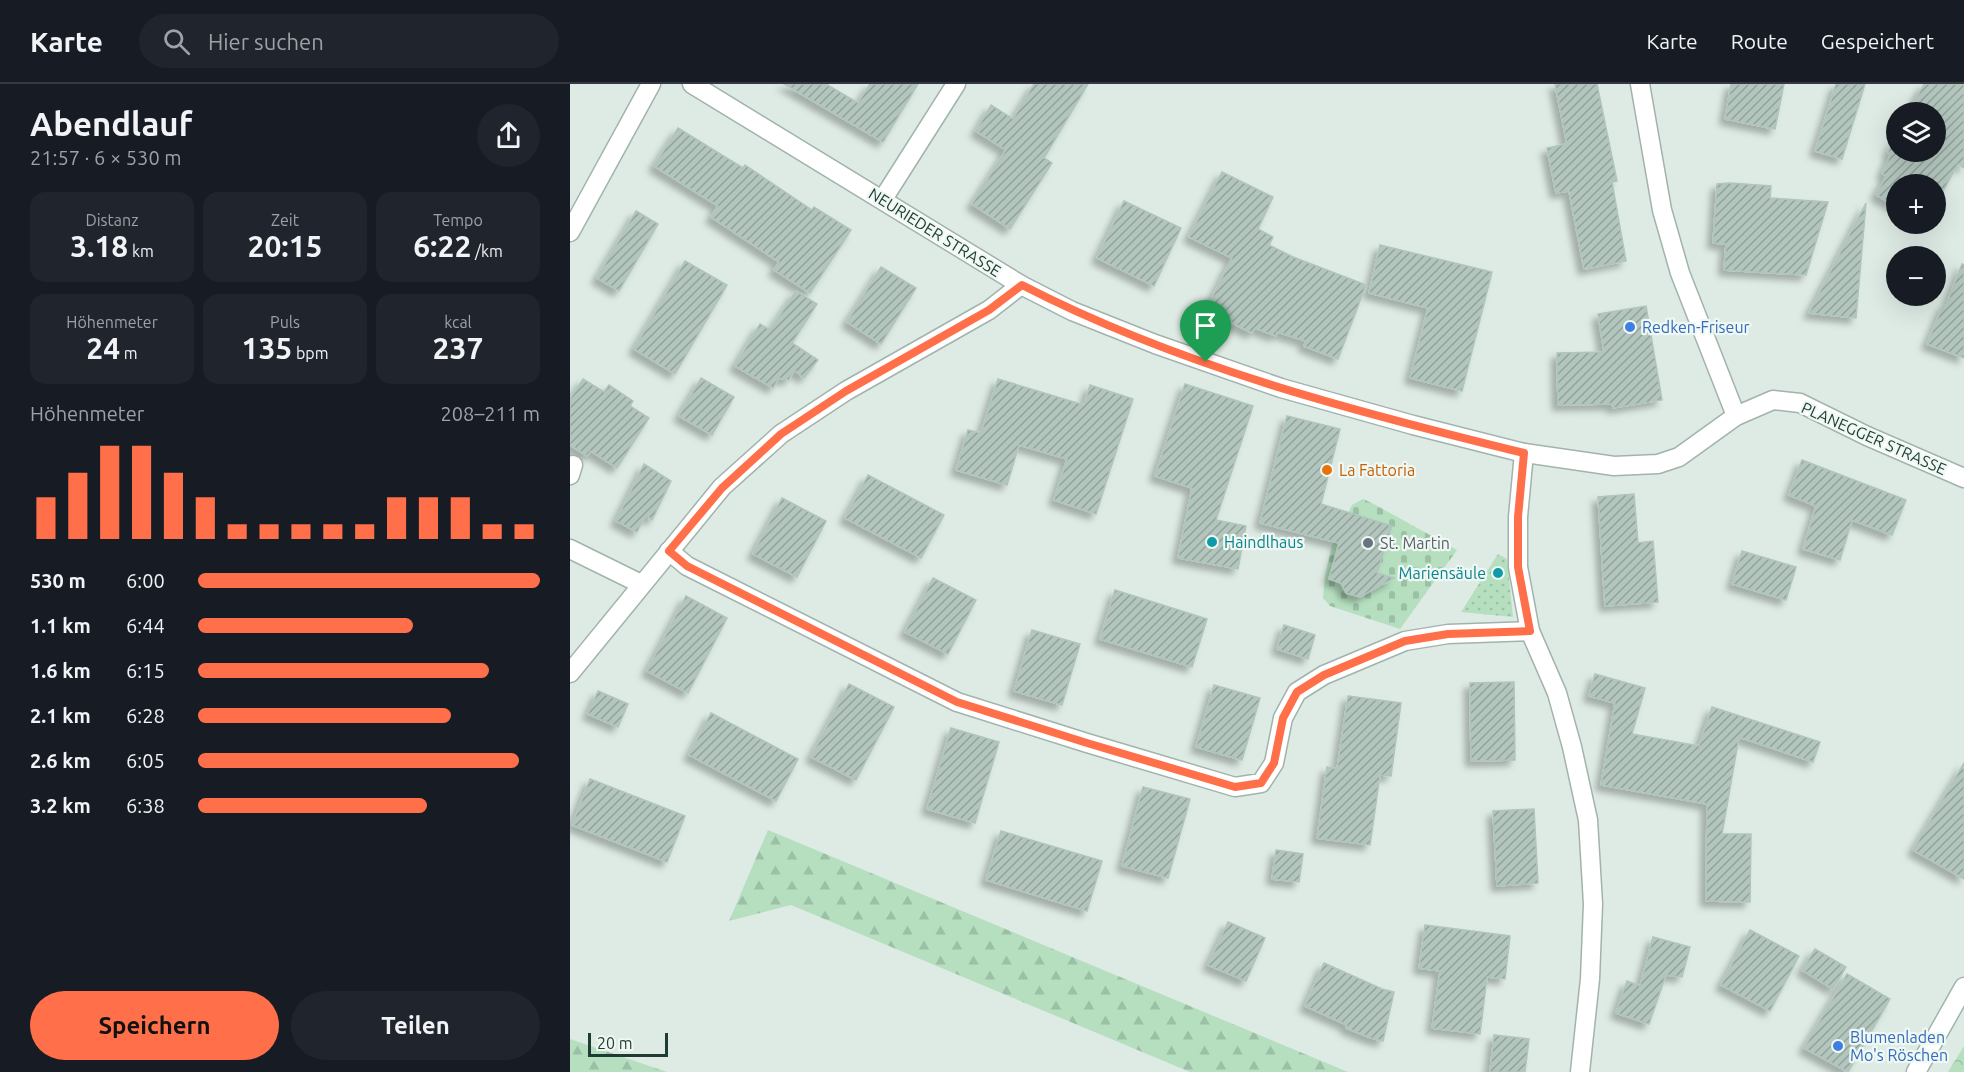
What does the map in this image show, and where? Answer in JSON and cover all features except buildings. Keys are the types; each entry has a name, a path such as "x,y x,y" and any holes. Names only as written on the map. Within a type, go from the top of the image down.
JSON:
{"street":[{"path":"570,232 651,84"},
{"name":"NEURIEDER STRASSE","path":"692,84 1022,285 1072,311 1281,388 1524,453 1614,466 1658,464 1679,457 1736,416"},
{"path":"883,199 956,84"},
{"path":"1640,84 1662,210 1680,273 1736,416"},
{"path":"570,673 722,488 781,434 846,391 989,310 1022,285"},
{"name":"PLANEGGER STRASSE","path":"1736,416 1773,400 1800,403 1867,436 1964,478"},
{"path":"1524,453 1518,517 1518,567 1530,631 1557,693 1588,820 1593,914 1590,979 1580,1072"},
{"path":"570,549 641,584"},
{"path":"669,551 687,566 957,702 1235,787 1261,783 1274,763 1283,718 1297,692 1324,675 1405,641 1448,634 1530,631"},
{"path":"1916,1072 1964,987"}],"green space":[{"path":"1363,499 1457,550 1400,629 1330,606 1323,598 1325,575 1332,545 1352,505"},
{"path":"1498,554 1507,559 1513,617 1461,612"},
{"path":"768,830 1348,1072 1190,1072 791,905 729,921"},
{"path":"570,1039 667,1072 570,1072"},
{"path":"1964,1046 1964,1072 1948,1072"}],"place":[{"name":"Redken-Friseur","path":"1630,327"},
{"name":"La Fattoria","path":"1327,470"},
{"name":"Haindlhaus","path":"1212,542"},
{"name":"St. Martin","path":"1368,543"},
{"name":"Mariensäule","path":"1498,573"},
{"name":"Blumenladen Mo's Röschen","path":"1838,1046"}],"route":[{"path":"1022,285 1072,311 1206,362 1281,388 1524,453 1518,517 1518,567 1530,631 1448,634 1405,641 1324,675 1297,692 1283,718 1274,763 1261,783 1235,787 957,702 687,566 669,551 722,488 781,434 846,391 989,310 1022,285"}]}
